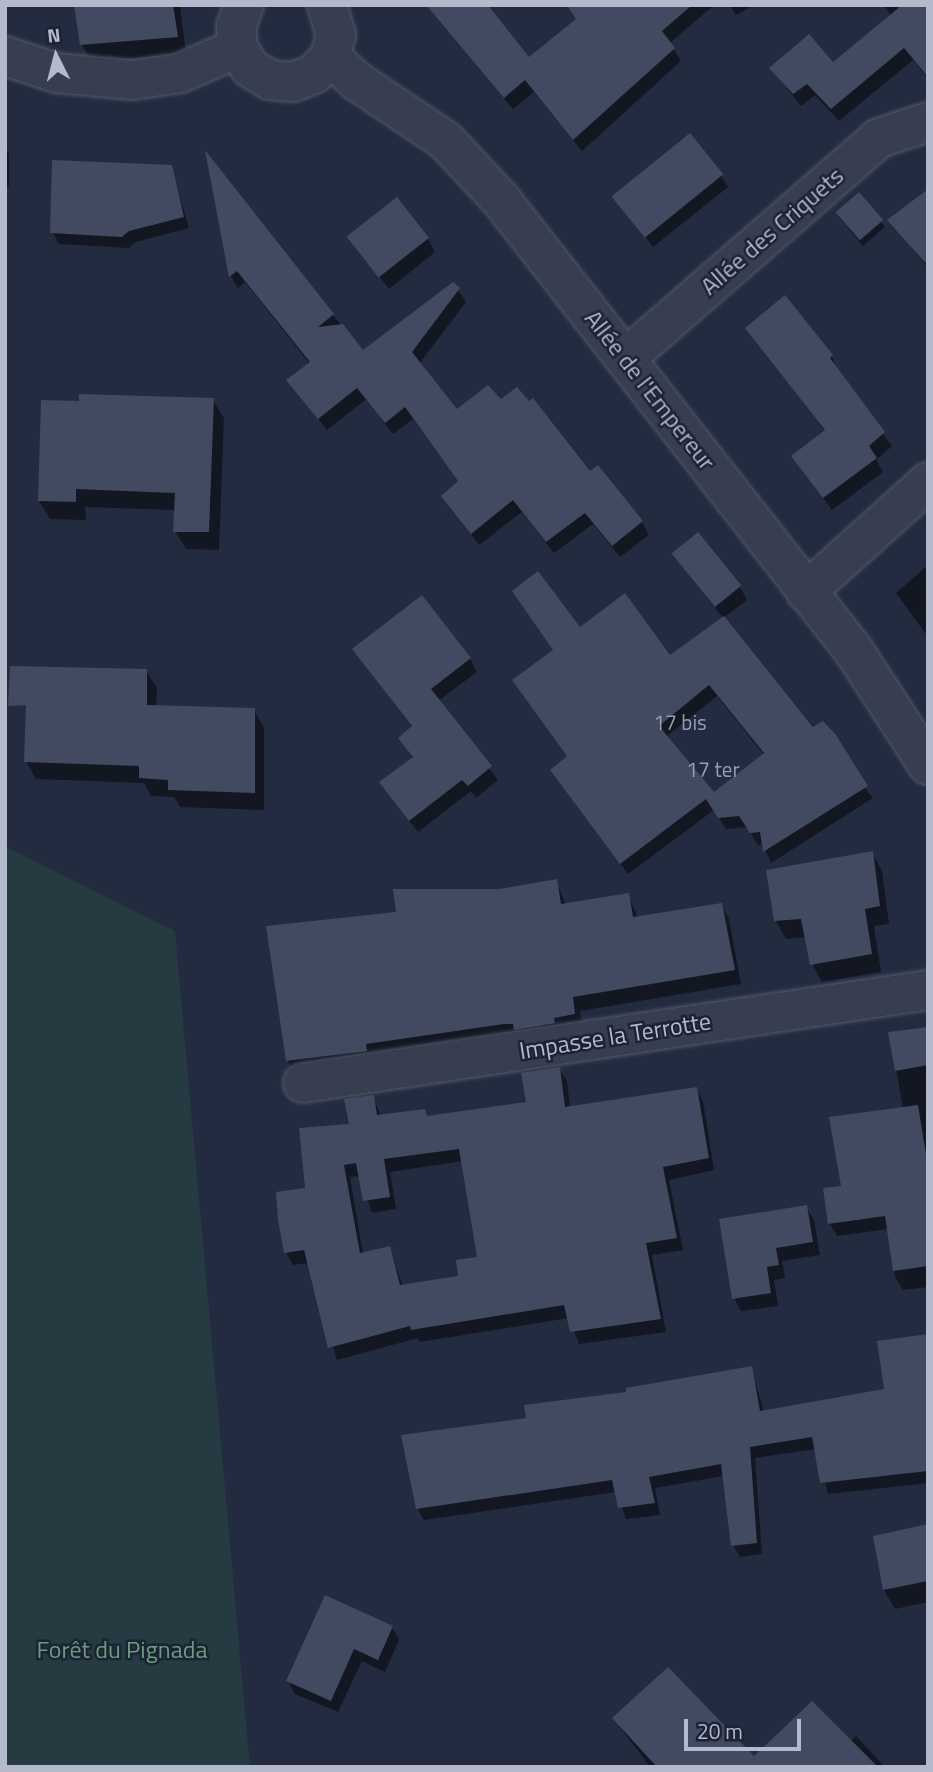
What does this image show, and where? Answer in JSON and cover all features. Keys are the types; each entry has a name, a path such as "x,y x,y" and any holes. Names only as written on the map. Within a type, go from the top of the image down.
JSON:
{"street":[{"path":"244,5 236,27 238,48 250,68 281,81 314,74 330,57 336,35 327,5"},
{"path":"5,56 57,73 132,80 180,73 238,48"},
{"name":"Allée de l'Empereur","path":"330,57 358,82 446,141 501,200 861,661 928,765"},
{"name":"Allée des Criquets","path":"626,358 879,138 928,122"},
{"path":"806,592 928,482"},
{"name":"Impasse la Terrotte","path":"303,1083 928,990"}],"green space":[{"name":"Forêt du Pignada","path":"5,846 175,931 250,1767 5,1767"}],"building":[{"path":"74,5 173,5 178,37 80,45"},
{"path":"426,5 488,5 529,57 576,19 567,5 692,5 662,31 675,48 573,140 525,80 504,98"},
{"path":"902,5 928,5 928,77 904,48 831,109 807,84 793,94 769,68 809,34 833,62"},
{"path":"690,133 723,174 645,238 612,197"},
{"path":"205,150 334,314 318,327 343,324 363,350 453,282 460,288 412,352 457,409 488,385 501,399 517,387 529,401 533,398 590,471 598,465 643,521 612,546 585,513 546,542 513,500 471,534 441,496 458,481 405,407 385,423 357,388 318,419 286,380 310,362 237,271 229,277"},
{"path":"52,160 172,165 184,217 129,231 122,237 50,233"},
{"path":"928,189 928,266 887,220"},
{"path":"859,192 883,220 860,240 836,212"},
{"path":"397,197 429,238 379,277 347,236"},
{"path":"785,295 833,355 830,358 885,432 869,446 877,458 823,498 791,456 825,430 745,328"},
{"path":"79,394 214,398 209,532 173,532 175,493 76,489 76,502 38,501 41,400 79,401"},
{"path":"698,532 741,586 715,607 672,553"},
{"path":"538,571 580,627 625,593 670,655 724,616 813,727 823,721 836,735 868,786 763,852 760,832 750,833 739,816 718,818 706,799 620,864 550,770 567,756 512,680 553,650 512,591","holes":["709,685 764,753 714,792 659,726"]},
{"path":"422,595 471,658 431,689 492,766 468,786 462,780 409,821 379,782 413,757 398,738 412,726 352,649"},
{"path":"10,666 147,669 147,705 255,708 255,793 168,790 168,780 139,778 139,766 24,762 26,705 8,706"},
{"path":"873,851 880,906 865,909 872,954 810,965 801,919 774,921 766,870"},
{"path":"557,879 561,904 629,893 633,917 722,903 735,970 573,997 575,1014 554,1018 555,1023 514,1030 513,1024 504,1024 366,1044 367,1051 286,1061 266,926 396,912 393,889 500,889"},
{"path":"928,1027 928,1065 895,1071 888,1032"},
{"path":"560,1067 565,1107 697,1087 709,1158 663,1167 677,1238 646,1243 661,1319 570,1332 564,1305 411,1330 410,1326 328,1348 304,1250 284,1253 278,1220 276,1192 305,1188 299,1128 349,1124 344,1099 374,1095 377,1115 425,1109 427,1116 526,1102 521,1073","holes":["459,1149 477,1257 456,1260 458,1276 400,1285 390,1246 360,1253 344,1165 356,1163 363,1201 390,1197 384,1159"]},
{"path":"918,1105 928,1167 928,1266 893,1271 885,1216 828,1224 823,1188 841,1186 829,1117"},
{"path":"807,1205 813,1242 776,1248 779,1265 767,1267 771,1293 732,1299 719,1219"},
{"path":"928,1334 928,1471 820,1483 812,1437 750,1447 757,1543 731,1546 721,1464 649,1477 655,1503 618,1508 612,1480 416,1509 401,1435 526,1418 524,1405 626,1392 626,1388 752,1366 760,1411 884,1389 877,1341"},
{"path":"928,1524 928,1581 883,1590 873,1536"},
{"path":"325,1595 393,1626 378,1660 354,1649 331,1701 286,1681"},
{"path":"668,1667 754,1756 812,1701 878,1767 657,1767 612,1718"}]}
